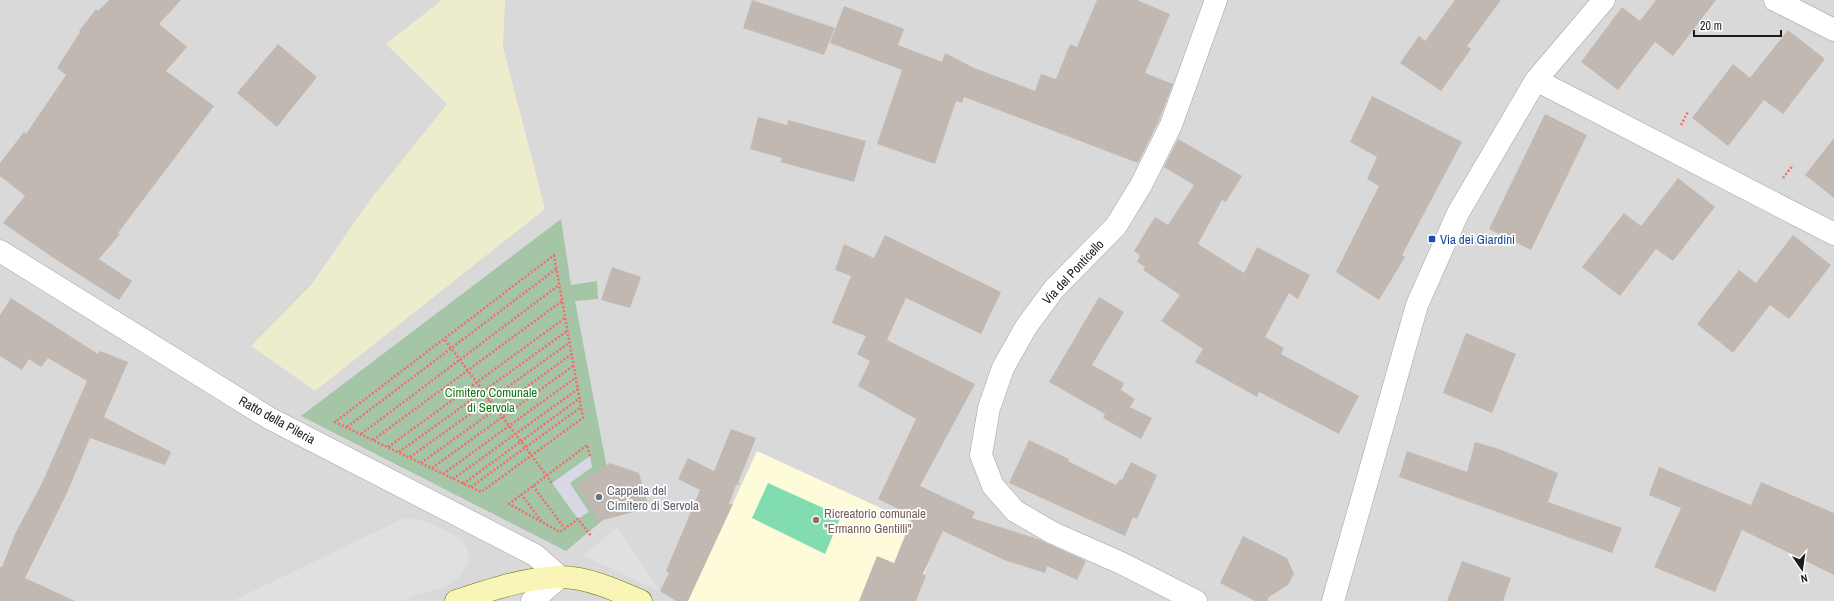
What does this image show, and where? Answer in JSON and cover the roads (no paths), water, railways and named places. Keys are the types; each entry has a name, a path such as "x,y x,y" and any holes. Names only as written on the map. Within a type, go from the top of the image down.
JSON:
{"main road":[{"path":"456,601 507,584 560,577 590,582 641,601"}],"street":[{"name":"Via del Ponticello","path":"1196,601 1015,512 993,486 981,455 989,408 1003,368 1026,327 1049,296 1116,226 1141,185 1171,125 1216,0"},
{"path":"1333,601 1417,305 1458,213 1536,80 1604,0"},
{"path":"1775,0 1834,30"},
{"path":"1536,80 1834,234"},
{"name":"Ratto della Pileria","path":"0,251 270,418 535,555 560,577"},
{"path":"532,601 560,577"}],"place":[{"name":"Via dei Giardini","path":"1432,239"},
{"name":"Cappella del Cimitero di Servola","path":"599,497"},
{"name":"Ricreatorio comunale \"Ermanno Gentilli\"","path":"816,520"}],"park label":[{"name":"Cimitero Comunale di Servola","path":"491,400"}]}
